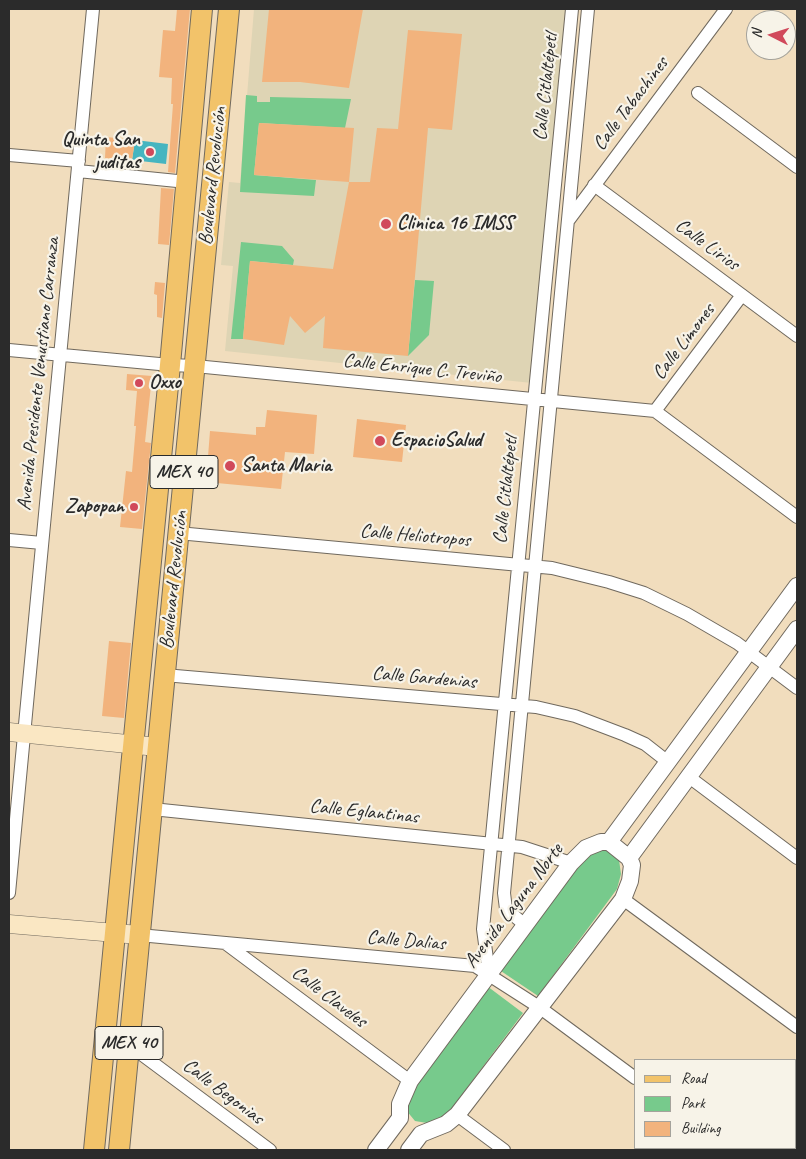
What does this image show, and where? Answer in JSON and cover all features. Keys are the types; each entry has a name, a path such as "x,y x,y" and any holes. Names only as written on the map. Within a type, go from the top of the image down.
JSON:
{"main road":[{"name":"MEX 40","path":"94,1150 170,365 202,9"},
{"name":"Boulevard Revolución","path":"119,1150 229,9"},
{"path":"16,733 157,747"},
{"path":"9,924 139,935"}],"street":[{"name":"Avenida Presidente Venustiano Carranza","path":"9,893 16,733 42,543 94,9"},
{"name":"Calle Citlaltépetl","path":"489,974 483,929 572,9"},
{"name":"Calle Tabachines","path":"568,221 726,9"},
{"path":"569,39 589,11"},
{"name":"Calle Citlaltépetl","path":"525,925 506,909 504,902 589,11"},
{"path":"698,92 797,167"},
{"path":"9,154 186,182"},
{"name":"Calle Lirios","path":"594,185 797,336"},
{"name":"Calle Limones","path":"655,411 742,295"},
{"name":"Calle Enrique C. Treviño","path":"9,350 195,366 655,411"},
{"path":"655,411 797,517"},
{"name":"Calle Heliotropos","path":"178,533 518,564 552,568 609,582 644,594 687,614 749,652 797,688"},
{"path":"9,540 42,543"},
{"path":"410,1150 421,1134 446,1124 457,1115 622,899 632,865 629,858 609,842 797,586"},
{"path":"629,858 797,629"},
{"name":"Calle Gardenias","path":"164,675 536,707 575,716 645,744 668,762"},
{"path":"689,777 797,858"},
{"name":"Calle Eglantinas","path":"152,809 522,846 571,863"},
{"name":"Avenida Laguna Norte","path":"376,1150 400,1118 400,1104 410,1081 571,863 586,848 601,842 609,842"},
{"path":"622,899 797,1027"},
{"name":"Calle Dalias","path":"139,935 475,966 539,1007 634,1077"},
{"name":"Calle Claveles","path":"226,943 410,1081"},
{"name":"Calle Begonias","path":"129,1045 270,1150"},
{"path":"457,1115 504,1150"},
{"path":"400,1118 421,1134"}],"shaded area":[{"name":"Clinica 16 IMSS","path":"254,9 570,9 532,383 225,351 233,266 221,265 229,182 240,183"}],"green space":[{"path":"246,95 257,96 257,102 270,102 270,97 351,99 345,128 259,123 254,175 316,180 314,196 240,192"},
{"path":"241,242 282,246 294,260 293,265 250,261 243,339 231,339"},
{"path":"415,280 434,281 429,335 408,356"},
{"path":"597,849 609,851 619,860 621,874 617,889 538,996 495,967 571,862"},
{"path":"483,983 523,1013 446,1116 427,1123 415,1121 406,1110 405,1097"}],"water":[{"name":"Quinta San juditas","path":"135,140 168,144 166,164 132,160"}],"building":[{"path":"177,9 190,9 175,173 168,172 173,104 171,104 172,78 159,77 163,30 175,31"},
{"path":"269,9 363,9 349,88 300,82 262,82"},
{"path":"408,30 462,34 452,130 428,128 408,356 323,348 325,316 305,333 290,316 284,345 243,339 250,261 333,269 349,182 370,182 377,128 398,129"},
{"path":"259,123 354,128 349,182 254,175"},
{"path":"106,137 135,140 132,160 105,158"},
{"path":"161,188 174,189 169,245 158,244"},
{"path":"155,282 165,283 162,318 157,317 157,295 154,294"},
{"path":"127,374 152,376 145,442 151,443 142,529 120,527 126,471 132,472 136,426 134,426 137,391 126,390"},
{"path":"267,410 317,415 314,454 285,452 281,489 206,482 210,431 256,435 256,427 265,427"},
{"name":"EspacioSalud","path":"357,419 406,425 402,462 353,457"},
{"path":"109,641 131,643 124,718 102,716"}],"place":[{"name":"Quinta San juditas","path":"150,152"},
{"name":"Clinica 16 IMSS","path":"386,224"},
{"name":"Oxxo","path":"139,383"},
{"name":"EspacioSalud","path":"380,441"},
{"name":"Santa Maria","path":"230,466"},
{"name":"Zapopan","path":"134,507"}]}
